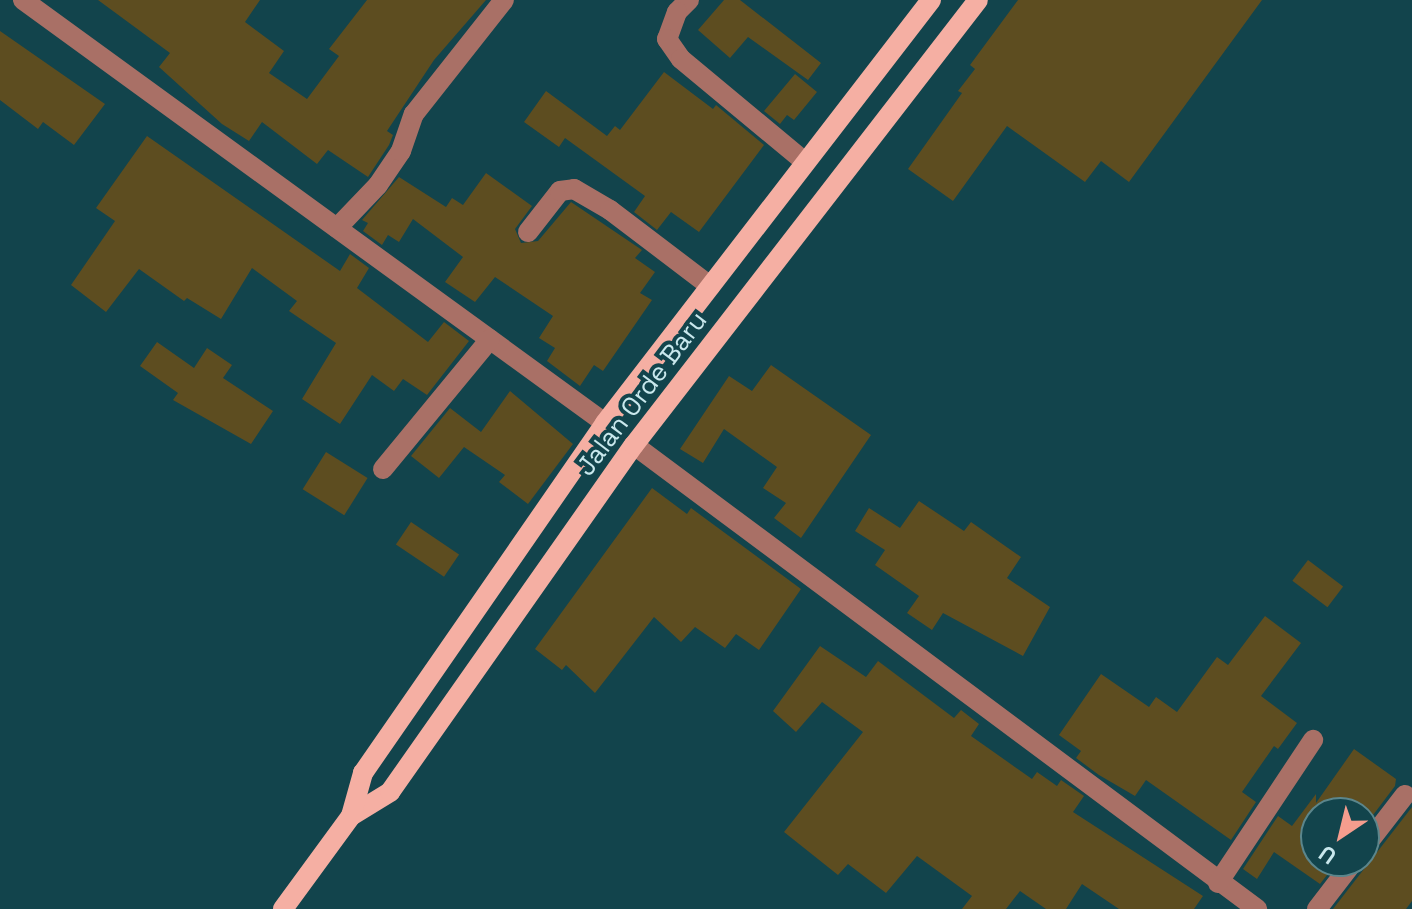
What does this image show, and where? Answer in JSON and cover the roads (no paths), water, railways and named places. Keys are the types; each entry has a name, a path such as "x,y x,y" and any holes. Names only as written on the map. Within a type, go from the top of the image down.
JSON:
{"main road":[{"name":"Jalan Orde Baru","path":"283,909 351,816 363,773 605,423 931,0"},
{"name":"Jalan Orde Baru","path":"351,816 390,792 634,445 978,0"},
{"path":"855,98 884,121"}],"street":[{"path":"23,0 49,7 337,228 605,423"},
{"path":"337,228 378,185 401,151 414,114 504,0"},
{"path":"689,0 677,12 667,39 674,49 805,162"},
{"path":"528,232 560,191 574,189 610,210 710,286"},
{"path":"383,469 490,339"},
{"path":"634,445 1218,883 1257,909"},
{"path":"1218,883 1313,740"},
{"path":"1380,827 1405,795"},
{"path":"1317,909 1342,877"}]}
